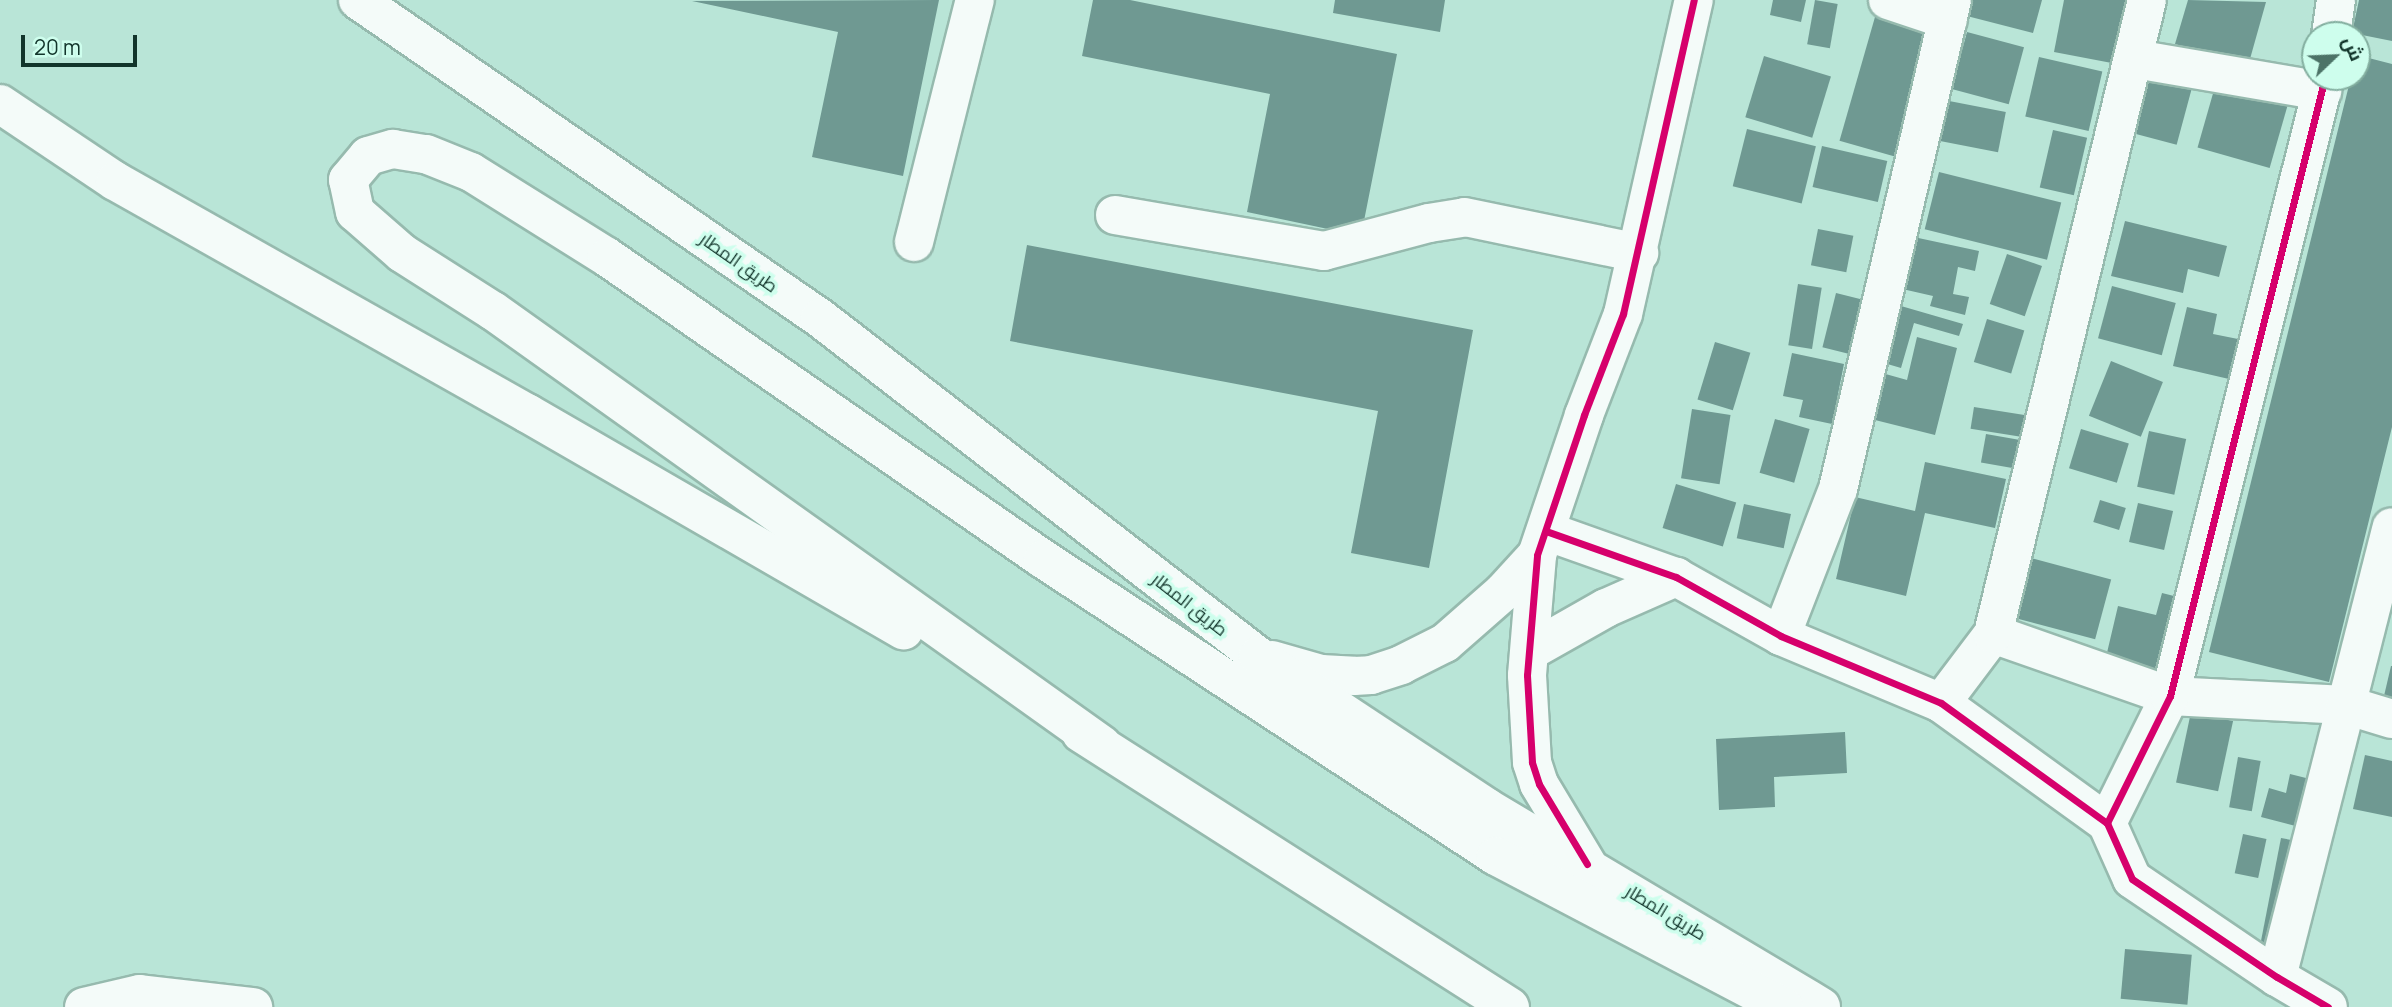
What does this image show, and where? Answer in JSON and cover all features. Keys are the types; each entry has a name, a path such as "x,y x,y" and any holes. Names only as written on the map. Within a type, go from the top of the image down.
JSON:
{"main road":[{"name":"طريق المطار","path":"358,0 820,318 1258,656 1486,807 1587,864 1821,1007"},
{"path":"914,242 975,0"},
{"path":"1587,864 1539,784 1532,762 1527,675 1542,543 1584,415 1623,314 1639,253 1694,0"},
{"path":"1781,636 1838,489 1950,10 1888,0"},
{"path":"1941,703 1993,635 2135,59 2147,0"},
{"path":"2333,21 2336,0"},
{"path":"2135,59 2301,81"},
{"path":"2107,823 2171,696 2321,91"},
{"path":"0,104 115,181 527,413 1102,745 1510,1007"},
{"path":"1102,745 493,311 402,253 355,212 348,180 368,156 393,149 426,154 471,172 607,257 1043,559 1496,856 1784,1007"},
{"path":"1115,215 1324,251 1429,223 1465,218 1639,253"},
{"path":"2277,977 2392,527"},
{"path":"1258,656 1321,674 1371,675 1401,665 1446,643 1503,592 1542,543"},
{"path":"1542,543 1676,577 1781,636 1941,703 2107,823 2132,879 2277,977 2328,1007"},
{"path":"1530,651 1606,608 1676,577"},
{"path":"1993,635 2171,696 2346,705 2392,719"},
{"path":"83,1007 140,994 253,1007"}],"building":[{"path":"939,0 903,176 812,157 838,32 692,1"},
{"path":"1093,0 1130,0 1397,54 1361,236 1247,212 1270,94 1082,56"},
{"path":"1335,0 1445,0 1440,32 1333,13"},
{"path":"1773,0 1806,0 1801,22 1770,15"},
{"path":"1815,0 1838,4 1830,48 1807,44"},
{"path":"1966,0 2042,0 2033,33 1963,15"},
{"path":"2064,0 2129,0 2117,64 2054,52"},
{"path":"2188,0 2266,2 2248,66 2175,44"},
{"path":"2359,0 2392,0 2392,41 2371,37 2371,21 2355,21"},
{"path":"1877,10 1937,27 1899,158 1840,141"},
{"path":"1967,32 2024,47 2009,104 1952,89"},
{"path":"1764,56 1831,76 1812,138 1745,117"},
{"path":"2039,57 2102,72 2089,131 2025,116"},
{"path":"2371,59 2392,64 2392,427 2329,682 2209,652 2348,91 2371,91"},
{"path":"2148,74 2192,86 2177,145 2132,133"},
{"path":"2216,83 2288,104 2270,168 2198,147"},
{"path":"1944,100 2006,112 1998,152 1936,140"},
{"path":"1747,129 1816,146 1802,203 1733,186"},
{"path":"2053,130 2087,138 2074,195 2040,187"},
{"path":"1822,146 1887,161 1878,202 1813,187"},
{"path":"1939,172 2061,202 2047,260 1925,229"},
{"path":"2125,221 2227,246 2219,277 2188,269 2183,293 2111,276"},
{"path":"1818,229 1853,236 1846,272 1811,265"},
{"path":"1909,236 1979,251 1975,271 1958,267 1953,294 1969,297 1965,315 1930,306 1933,296 1898,288"},
{"path":"1027,245 1473,330 1429,568 1351,553 1378,411 1010,341"},
{"path":"2007,254 2042,266 2025,316 1990,304"},
{"path":"1798,284 1822,288 1812,349 1788,345"},
{"path":"2112,286 2176,303 2162,355 2098,338"},
{"path":"1836,293 1868,301 1854,355 1822,347"},
{"path":"1901,306 1963,324 1959,336 1914,323 1901,368 1884,363"},
{"path":"2187,307 2217,314 2213,334 2238,339 2229,379 2173,366"},
{"path":"1987,319 2024,330 2011,373 1974,362"},
{"path":"1917,337 1957,348 1935,435 1871,419 1882,373 1907,380"},
{"path":"1715,342 1750,353 1733,410 1697,399"},
{"path":"1792,353 1844,364 1832,424 1799,417 1803,400 1783,396"},
{"path":"2111,361 2163,382 2141,437 2089,416"},
{"path":"1974,407 2032,416 2029,438 1971,429"},
{"path":"1692,409 1731,415 1720,484 1681,478"},
{"path":"1775,419 1810,429 1794,483 1760,473"},
{"path":"2081,429 2129,444 2117,483 2069,468"},
{"path":"2149,431 2186,439 2174,495 2137,487"},
{"path":"1986,434 2024,441 2019,469 1981,463"},
{"path":"1925,462 2006,479 1995,528 1925,513 1906,596 1836,579 1855,497 1915,511"},
{"path":"1676,484 1736,502 1723,546 1663,528"},
{"path":"2100,500 2126,508 2119,530 2093,522"},
{"path":"2138,503 2173,511 2164,550 2129,542"},
{"path":"1744,504 1791,514 1784,548 1737,538"},
{"path":"2031,558 2111,579 2095,639 2015,618"},
{"path":"2162,593 2186,599 2168,672 2106,657 2118,606 2156,615"},
{"path":"2392,666 2392,698 2384,696"},
{"path":"2191,712 2233,721 2218,791 2176,782"},
{"path":"1845,732 1847,773 1774,777 1775,807 1719,810 1716,739"},
{"path":"2365,755 2392,761 2392,817 2353,809"},
{"path":"2238,757 2261,761 2252,811 2229,807"},
{"path":"2290,774 2338,786 2326,834 2261,817 2269,788 2286,793"},
{"path":"2243,834 2266,839 2258,878 2235,873"},
{"path":"2281,838 2318,845 2296,958 2259,951"},
{"path":"2125,949 2192,955 2187,1005 2121,999"}],"cycle path":[{"path":"1587,864 1539,784 1532,762 1527,675 1537,555 1584,415 1623,314 1694,0"},
{"path":"2107,823 2170,696 2321,91"},
{"path":"1546,531 1676,577 1781,636 1941,703 2107,823 2132,879 2277,977 2328,1007"}]}
